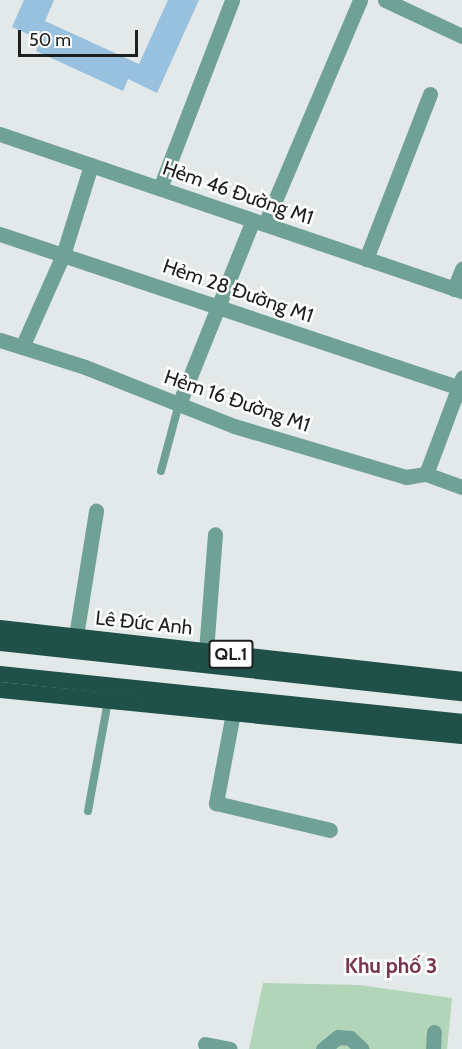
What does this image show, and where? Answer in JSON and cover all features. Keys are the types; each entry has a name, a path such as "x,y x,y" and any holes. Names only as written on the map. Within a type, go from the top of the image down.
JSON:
{"highway":[{"name":"Lê Đức Anh","path":"0,628 462,680"},
{"name":"Lê Đức Anh","path":"0,643 462,693"},
{"name":"QL.1","path":"0,674 462,722"},
{"path":"0,690 462,736"}],"street":[{"path":"160,188 232,0"},
{"path":"179,404 219,307 360,0"},
{"path":"385,0 462,36"},
{"path":"366,259 430,94"},
{"name":"Hẻm 46 Đường M1","path":"0,134 458,290"},
{"path":"22,347 63,255 91,165"},
{"name":"Hẻm 28 Đường M1","path":"0,234 461,385"},
{"path":"458,290 462,269"},
{"name":"Hẻm 16 Đường M1","path":"0,340 85,367 234,426 406,477 426,474 462,487"},
{"path":"426,474 461,385"},
{"path":"76,636 96,511"},
{"path":"206,651 214,534"},
{"path":"233,713 216,803 330,830"},
{"path":"433,1049 434,1032"},
{"path":"323,1049 338,1037 350,1038 362,1049"},
{"path":"205,1044 230,1049"}],"lane":[{"path":"161,471 179,404"},
{"path":"88,812 108,700"}],"green space":[{"path":"263,983 359,985 452,998 447,1049 249,1049"}],"building":[{"path":"24,0 54,0 45,21 139,64 168,0 199,0 157,93 128,79 123,91 36,51 41,40 12,27"}],"district":[{"name":"Khu phố 3","path":"391,966"}]}
